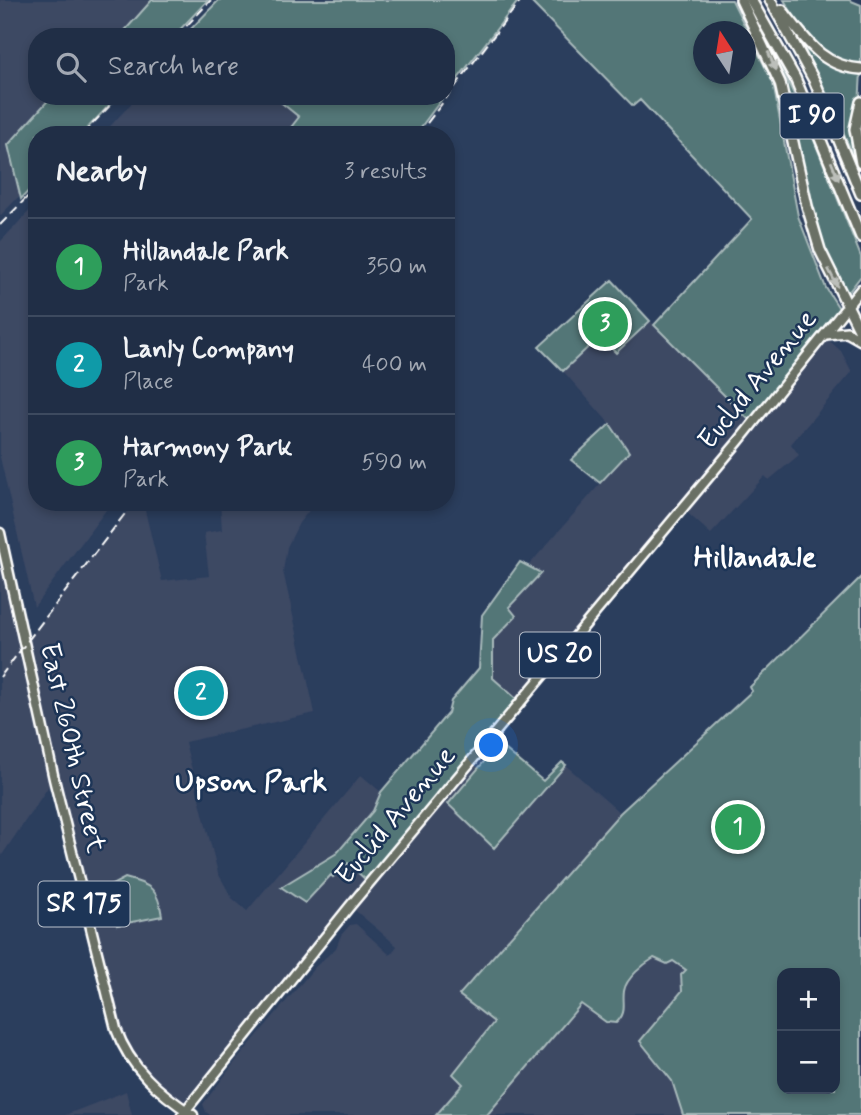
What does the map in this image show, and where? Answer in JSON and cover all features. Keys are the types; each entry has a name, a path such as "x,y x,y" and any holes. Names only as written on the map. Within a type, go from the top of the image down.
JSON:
{"highway":[{"path":"741,0 776,71 786,103 812,226 828,268 861,333"},
{"name":"I 90","path":"751,0 795,78 861,237"},
{"path":"772,0 820,55 841,66 861,69"},
{"name":"I 90","path":"772,0 815,82 861,194"},
{"path":"861,102 855,129 861,163"},
{"path":"826,334 847,332 861,340"}],"main road":[{"name":"Euclid Avenue","path":"187,1113 363,891 861,289"},
{"name":"East 260th Street","path":"0,533 54,779 116,1029 123,1049 135,1067 187,1113"}],"shaded area":[{"path":"0,0 207,0 181,28 28,28 28,105 97,105 55,126 28,126 28,187 0,216"},
{"path":"130,105 408,105 393,126 110,126"},
{"path":"28,212 28,511 105,511 34,607 0,457 0,242"},
{"path":"650,321 753,424 824,336 841,351 852,372 791,444 799,455 769,480 765,476 711,534 683,509 520,702 493,678 493,640 516,616 509,608 541,573 529,565 628,452 610,424 563,371 599,336 616,353"},
{"path":"127,511 145,511 162,581 209,576 204,533 222,530 221,511 309,511 299,523 287,547 283,571 315,713 185,742 218,873 232,898 247,911 361,775 381,792 373,811 337,853 491,737 543,781 562,762 620,813 459,994 494,1022 454,1074 463,1083 436,1115 210,1115 206,1112 203,1104 235,1062 315,967 336,948 341,935 350,925 356,924 390,955 397,946 350,906 185,1110 150,1082 123,1049 53,780 0,858 0,532 25,644"},
{"path":"654,958 666,964 673,961 687,970 682,991 641,1041 672,1081 683,1115 487,1115 581,1003"},
{"path":"126,1091 132,1115 65,1115 124,1092"}],"green space":[{"path":"152,0 208,0 182,28 127,28"},
{"path":"219,0 519,0 455,82 455,28 192,28"},
{"path":"532,0 732,0 742,21 693,21 693,84 756,84 756,49 773,83 798,216 826,288 842,313 753,424 654,325 752,219 640,100 633,106 531,2"},
{"path":"784,0 849,0 861,5 861,66 823,51 806,34"},
{"path":"766,37 803,113 861,257 861,276 847,294 819,237 785,90"},
{"path":"804,48 831,66 861,71 856,161"},
{"path":"44,105 109,105 90,126 28,126 28,192 21,199 8,145"},
{"path":"284,105 437,105 422,126 292,126 299,117"},
{"path":"612,280 650,321 616,353 599,337 563,371 539,347"},
{"path":"610,424 629,452 600,483 571,460"},
{"path":"520,562 541,573 509,607 516,616 493,640 493,678 520,702 369,883 348,863 333,877 331,875 305,903 281,887 337,853 373,811 381,792 448,713 451,701 479,668 482,615"},
{"path":"861,577 861,1115 683,1115 672,1081 640,1041 682,991 681,975 686,970 673,961 667,964 654,958 632,976 625,986 623,1011 616,1023 606,1022 581,1004 487,1115 436,1115 463,1084 453,1074 494,1022 459,995 620,813 752,691 750,687"},
{"path":"499,744 543,781 562,762 566,765 494,848 448,804"},
{"path":"125,878 152,889 158,899 162,916 117,925 108,887"}],"railway":[{"path":"185,28 211,0"},
{"path":"455,87 521,0"},
{"path":"91,126 110,105"},
{"path":"425,126 441,105"},
{"path":"0,225 28,196"},
{"path":"0,677 127,511"}],"place":[{"name":"Harmony Park","path":"605,324"},
{"name":"Lanly Company","path":"201,693"},
{"name":"Hillandale Park","path":"738,827"}],"district":[{"name":"Hillandale","path":"755,557"},
{"name":"Upson Park","path":"251,782"}]}
